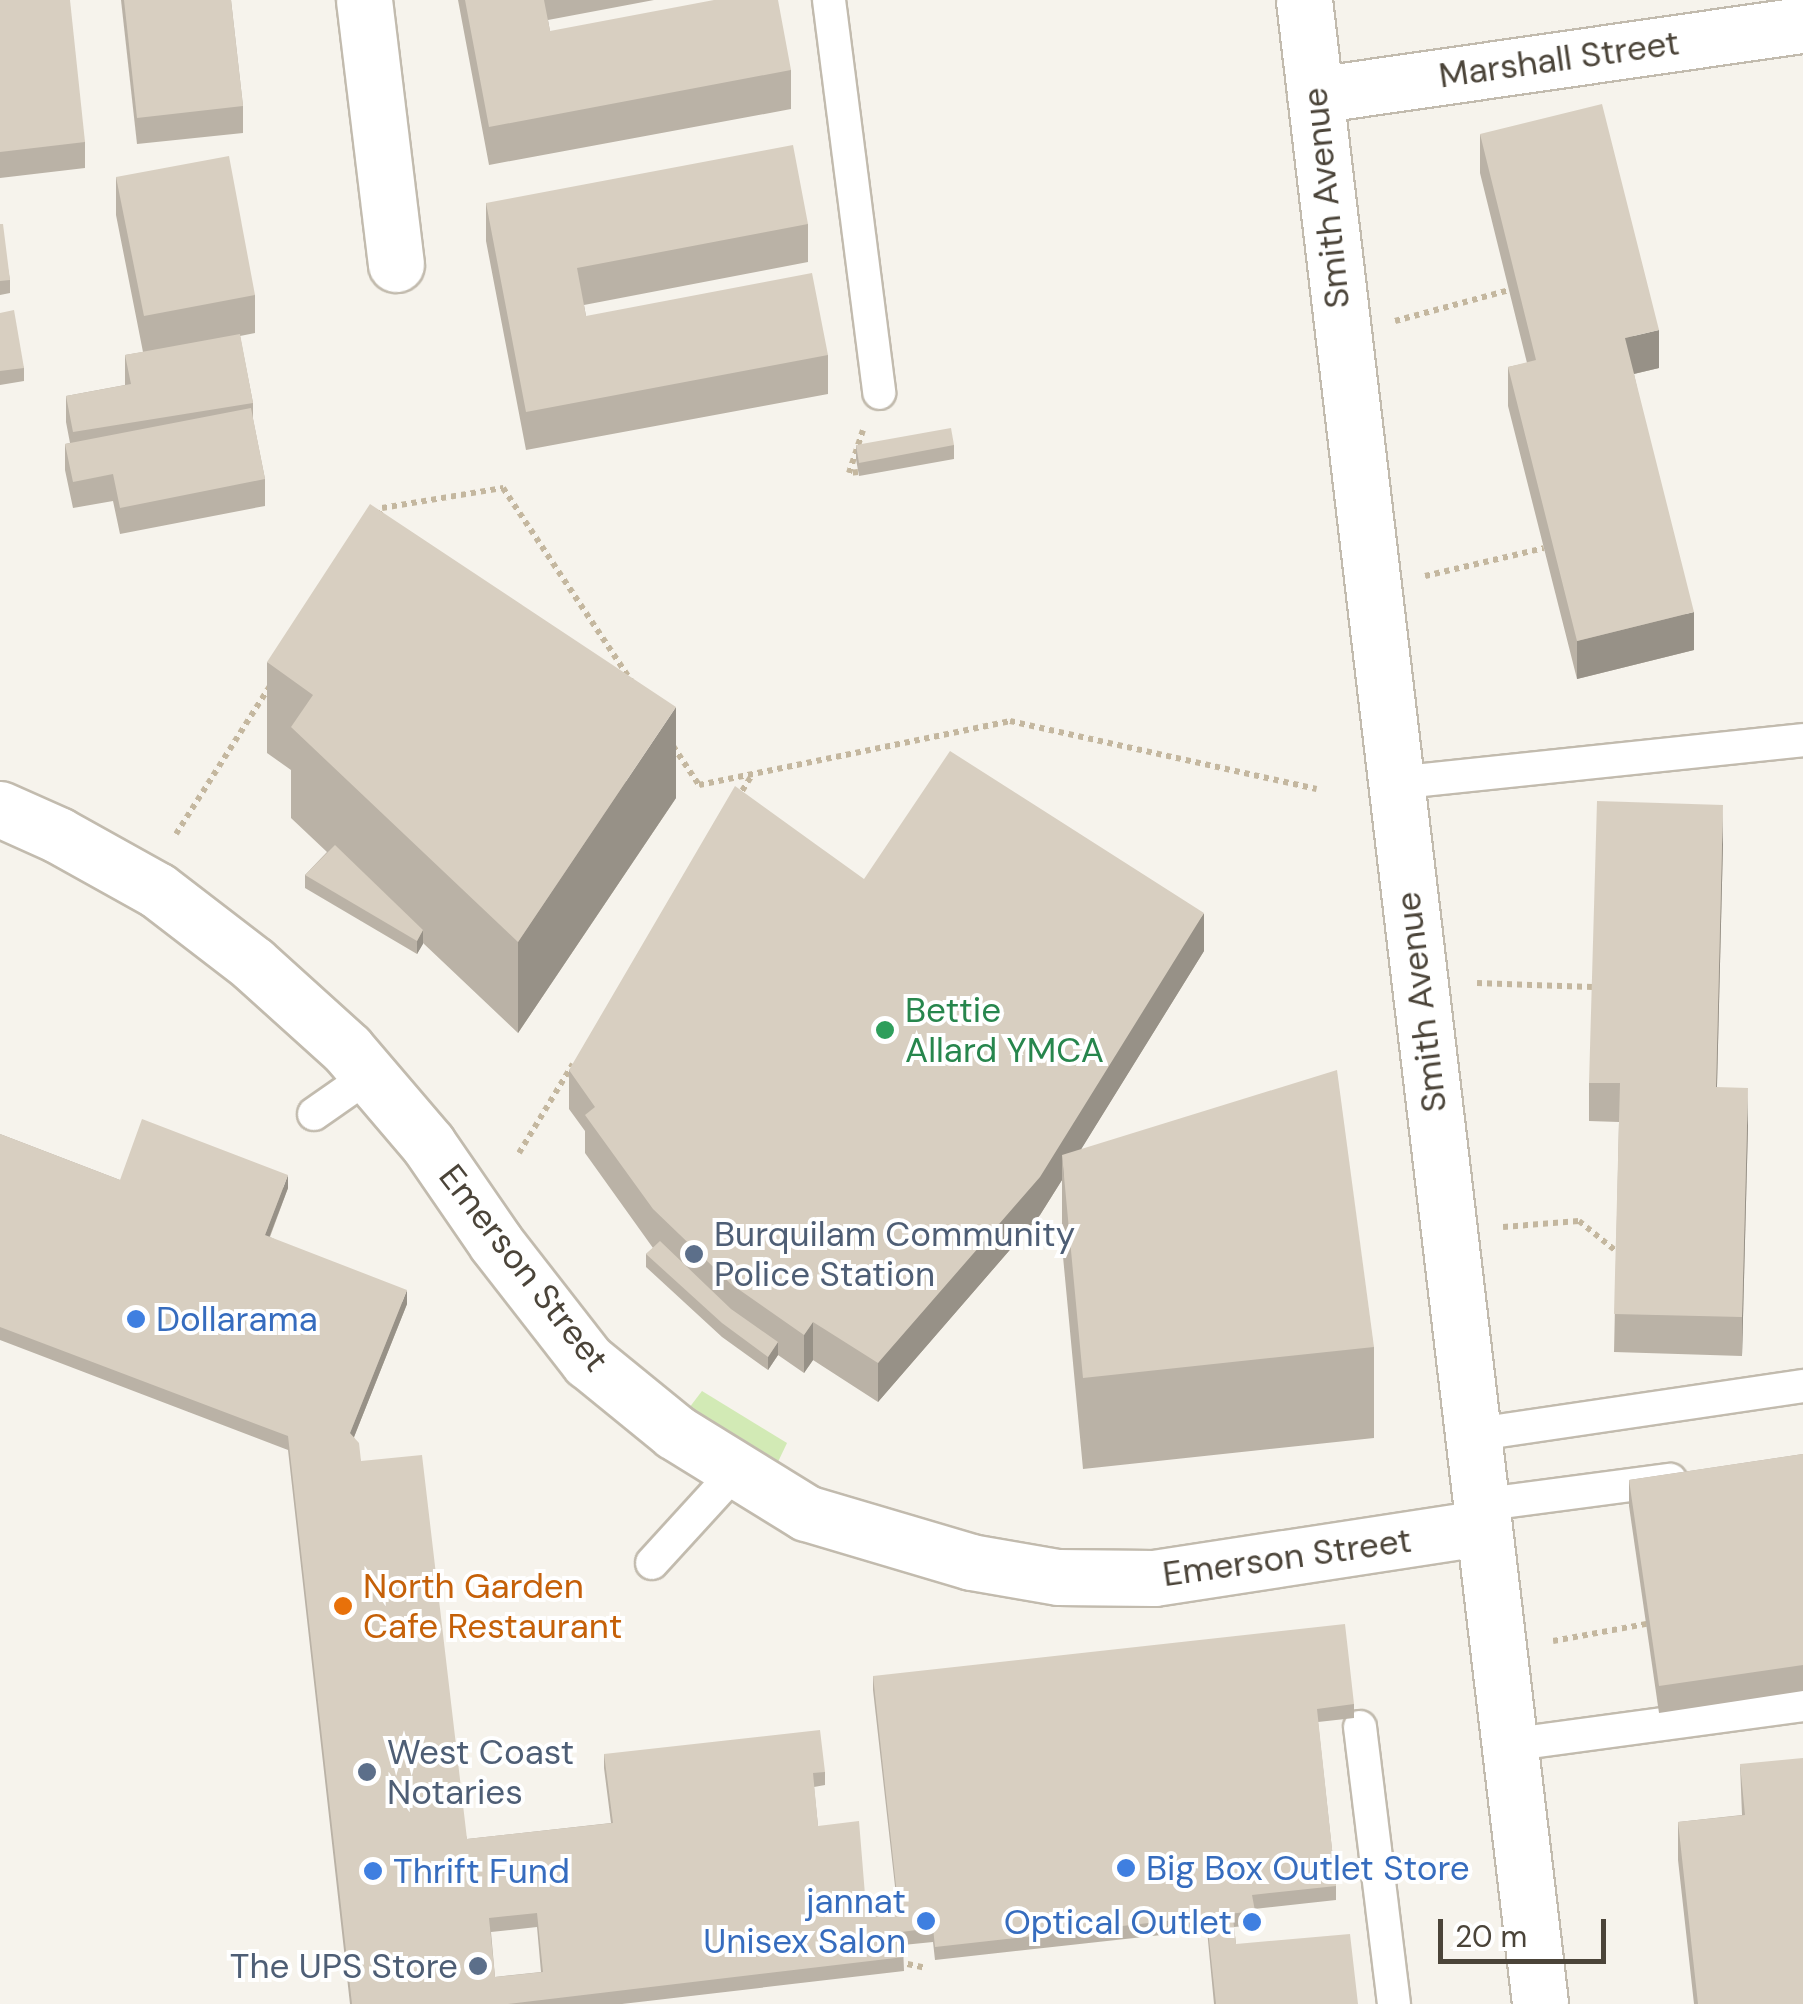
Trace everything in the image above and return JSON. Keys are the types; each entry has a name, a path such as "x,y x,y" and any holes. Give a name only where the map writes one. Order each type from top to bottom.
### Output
{"street":[{"path":"364,0 396,264"},
{"name":"Smith Avenue","path":"1304,0 1540,2004"},
{"name":"Marshall Street","path":"1315,95 1803,25"},
{"name":"Emerson Street","path":"0,809 58,834 158,890 253,964 370,1075 428,1144 496,1242 588,1361 675,1432 806,1513 971,1562 1058,1577 1154,1578 1480,1517"}],"lane":[{"path":"830,0 879,393"},
{"path":"1395,784 1803,740"},
{"path":"314,1114 370,1075"},
{"path":"1471,1434 1803,1386"},
{"path":"652,1563 737,1470"},
{"path":"1480,1517 1704,1475"},
{"path":"1508,1746 1803,1705"},
{"path":"1360,1727 1394,2004"}],"path":[{"path":"1394,322 1509,290"},
{"path":"372,524 382,508 502,488 634,686"},
{"path":"1419,578 1544,548"},
{"path":"176,834 279,671"},
{"path":"666,735 699,785 1010,721 1317,790"},
{"path":"732,806 752,774"},
{"path":"1466,982 1592,987"},
{"path":"518,1153 580,1054"},
{"path":"1494,1228 1579,1222 1616,1251"},
{"path":"1542,1643 1646,1624"},
{"path":"891,1960 926,1968"}],"green space":[{"path":"702,1391 787,1443 777,1464 689,1408"}],"building":[{"path":"0,0 70,0 85,142 0,152"},
{"path":"124,0 231,0 243,106 137,118"},
{"path":"465,0 544,0 550,31 714,0 778,0 791,70 489,127"},
{"path":"1602,104 1659,330 1625,338 1694,612 1577,641 1508,367 1536,360 1480,134"},
{"path":"793,145 808,224 577,268 586,316 812,273 828,355 526,412 486,203"},
{"path":"229,156 255,295 144,316 116,177"},
{"path":"0,224 10,280 0,281"},
{"path":"14,310 24,368 0,371 0,313"},
{"path":"240,334 253,403 73,432 66,396 131,384 125,355"},
{"path":"251,408 265,479 120,508 113,474 73,482 65,444"},
{"path":"951,428 954,445 859,463 856,445"},
{"path":"370,504 676,707 518,942 291,727 313,695 267,662"},
{"name":"Bettie Allard YMCA","path":"950,751 1204,913 1040,1177 878,1363 813,1322 804,1335 731,1284 653,1209 585,1115 595,1107 569,1070 735,786 864,879"},
{"path":"1597,801 1723,805 1716,1087 1748,1088 1742,1317 1614,1314 1620,1083 1589,1083"},
{"path":"335,845 423,930 417,941 305,875"},
{"path":"1337,1070 1374,1347 1083,1378 1062,1155"},
{"path":"142,1119 288,1175 265,1235 407,1290 350,1433 359,1443 361,1461 422,1455 467,1839 613,1823 604,1754 820,1730 825,1772 813,1773 818,1826 859,1821 866,1907 898,1904 873,1676 1345,1624 1354,1704 1317,1709 1336,1886 1252,1895 1255,1911 935,1947 933,1928 901,1932 904,1957 508,2004 352,2004 288,1436 0,1327 0,1134 120,1180","holes":["537,1913 543,1972 495,1977 489,1918"]},
{"path":"660,1241 731,1309 778,1342 768,1357 722,1323 646,1254"},
{"path":"1803,1454 1803,1665 1659,1686 1629,1480"},
{"path":"1803,1758 1803,2004 1698,2004 1678,1822 1745,1815 1740,1764"},
{"path":"1233,1918 1236,1944 1350,1934 1358,2004 1216,2004 1207,1921"}],"place":[{"name":"Bettie Allard YMCA","path":"885,1030"},
{"name":"Burquilam Community Police Station","path":"694,1254"},
{"name":"Dollarama","path":"136,1319"},
{"name":"North Garden Cafe Restaurant","path":"343,1606"},
{"name":"West Coast Notaries","path":"367,1772"},
{"name":"Big Box Outlet Store","path":"1126,1868"},
{"name":"Thrift Fund","path":"373,1871"},
{"name":"jannat Unisex Salon","path":"926,1921"},
{"name":"Optical Outlet","path":"1252,1922"},
{"name":"The UPS Store","path":"478,1966"}]}
